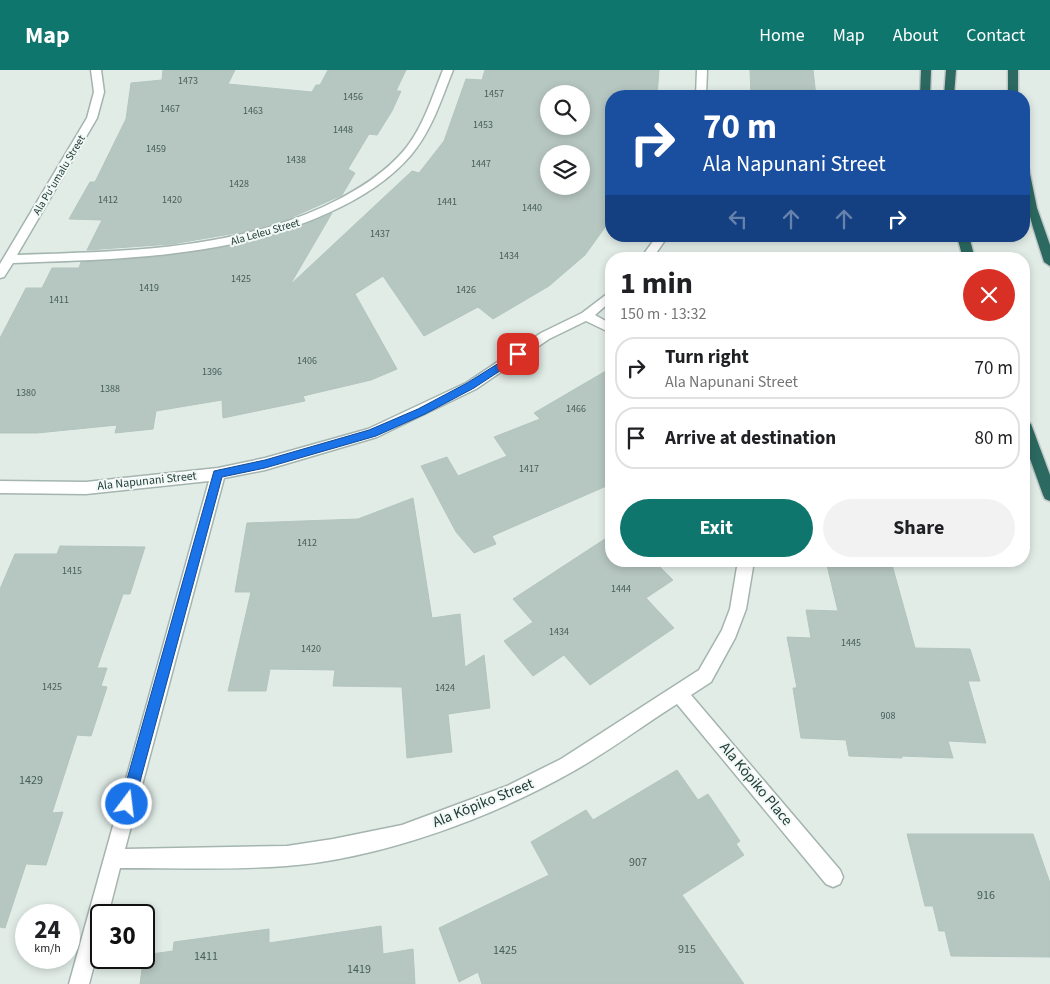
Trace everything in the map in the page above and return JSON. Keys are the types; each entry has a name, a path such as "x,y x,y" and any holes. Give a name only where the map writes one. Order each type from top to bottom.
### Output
{"highway":[{"path":"925,90 926,70"},
{"path":"949,90 951,70"},
{"path":"1013,70 1014,90"},
{"path":"1013,84 1019,70"},
{"path":"1030,198 1050,262"},
{"path":"1030,440 1050,495"}],"street":[{"name":"Ala Puʻumalu Street","path":"0,274 92,118 99,92 96,70"},
{"name":"Ala Leleu Street","path":"9,259 187,250 256,236 326,211 371,185 404,157 424,128 448,70"},
{"path":"701,90 702,70"},
{"name":"Ala Napunani Street","path":"0,487 86,488 218,474 265,464 372,433 422,411 470,386 545,336 586,316 605,300"},
{"path":"586,316 605,326"},
{"path":"79,984 218,474"},
{"name":"Ala Kōpiko Street","path":"112,859 287,856 402,834 511,794 568,765 640,720 677,692 705,676 729,633 742,593 745,567"},
{"name":"Ala Kōpiko Place","path":"677,692 709,727 833,877"}],"building":[{"path":"163,70 235,70 228,84 312,92 316,85 320,85 328,70 406,70 396,91 401,91 392,111 377,135 369,134 348,169 355,173 342,195 286,220 248,231 172,244 87,250 102,220 69,219 90,182 95,182 126,119 131,83 162,80"},
{"path":"485,70 659,70 657,90 605,90 605,227 585,255 549,286 493,319 478,307 424,336 383,276 355,294 397,369 371,380 303,396 305,401 223,418 222,400 156,411 153,429 115,433 117,425 37,433 0,433 0,338 26,288 42,288 52,268 79,268 81,262 134,259 213,249 291,230 332,213 290,285 412,171 419,173 444,141 466,79 482,80"},
{"path":"750,70 813,70 815,90 751,90"},
{"path":"605,372 605,487 492,536 496,544 474,553 456,532 421,466 447,457 458,476 507,456 494,437 540,419 534,413"},
{"path":"413,498 432,618 460,614 465,667 484,655 490,708 448,714 452,752 407,758 402,687 333,686 335,670 270,669 266,691 228,691 251,592 235,592 247,523 358,519"},
{"path":"605,539 605,567 660,567 673,580 646,598 674,628 590,685 564,655 533,676 504,641 533,622 513,599"},
{"path":"60,546 145,547 130,594 123,594 97,668 107,668 101,686 107,687 91,736 77,735 52,813 63,812 46,865 26,864 5,928 0,927 0,589 15,554 57,554"},
{"path":"827,567 893,567 915,648 970,649 980,681 968,681 986,743 948,741 953,758 902,756 902,758 849,756 846,740 801,738 793,688 797,688 787,637 811,638 806,610 838,611"},
{"path":"677,770 698,800 708,794 740,841 736,844 744,855 682,895 744,984 482,984 478,972 459,982 439,928 549,875 531,842 586,810 593,820"},
{"path":"907,834 1033,834 1050,883 1050,957 951,956 945,931 939,931 933,906 925,906"},
{"path":"381,926 383,954 413,949 415,984 140,984 142,969 155,969 155,953 173,951 174,942 269,929 269,943"}],"route":[{"path":"127,804 218,474 265,464 372,433 422,411 470,386 518,354"}]}
